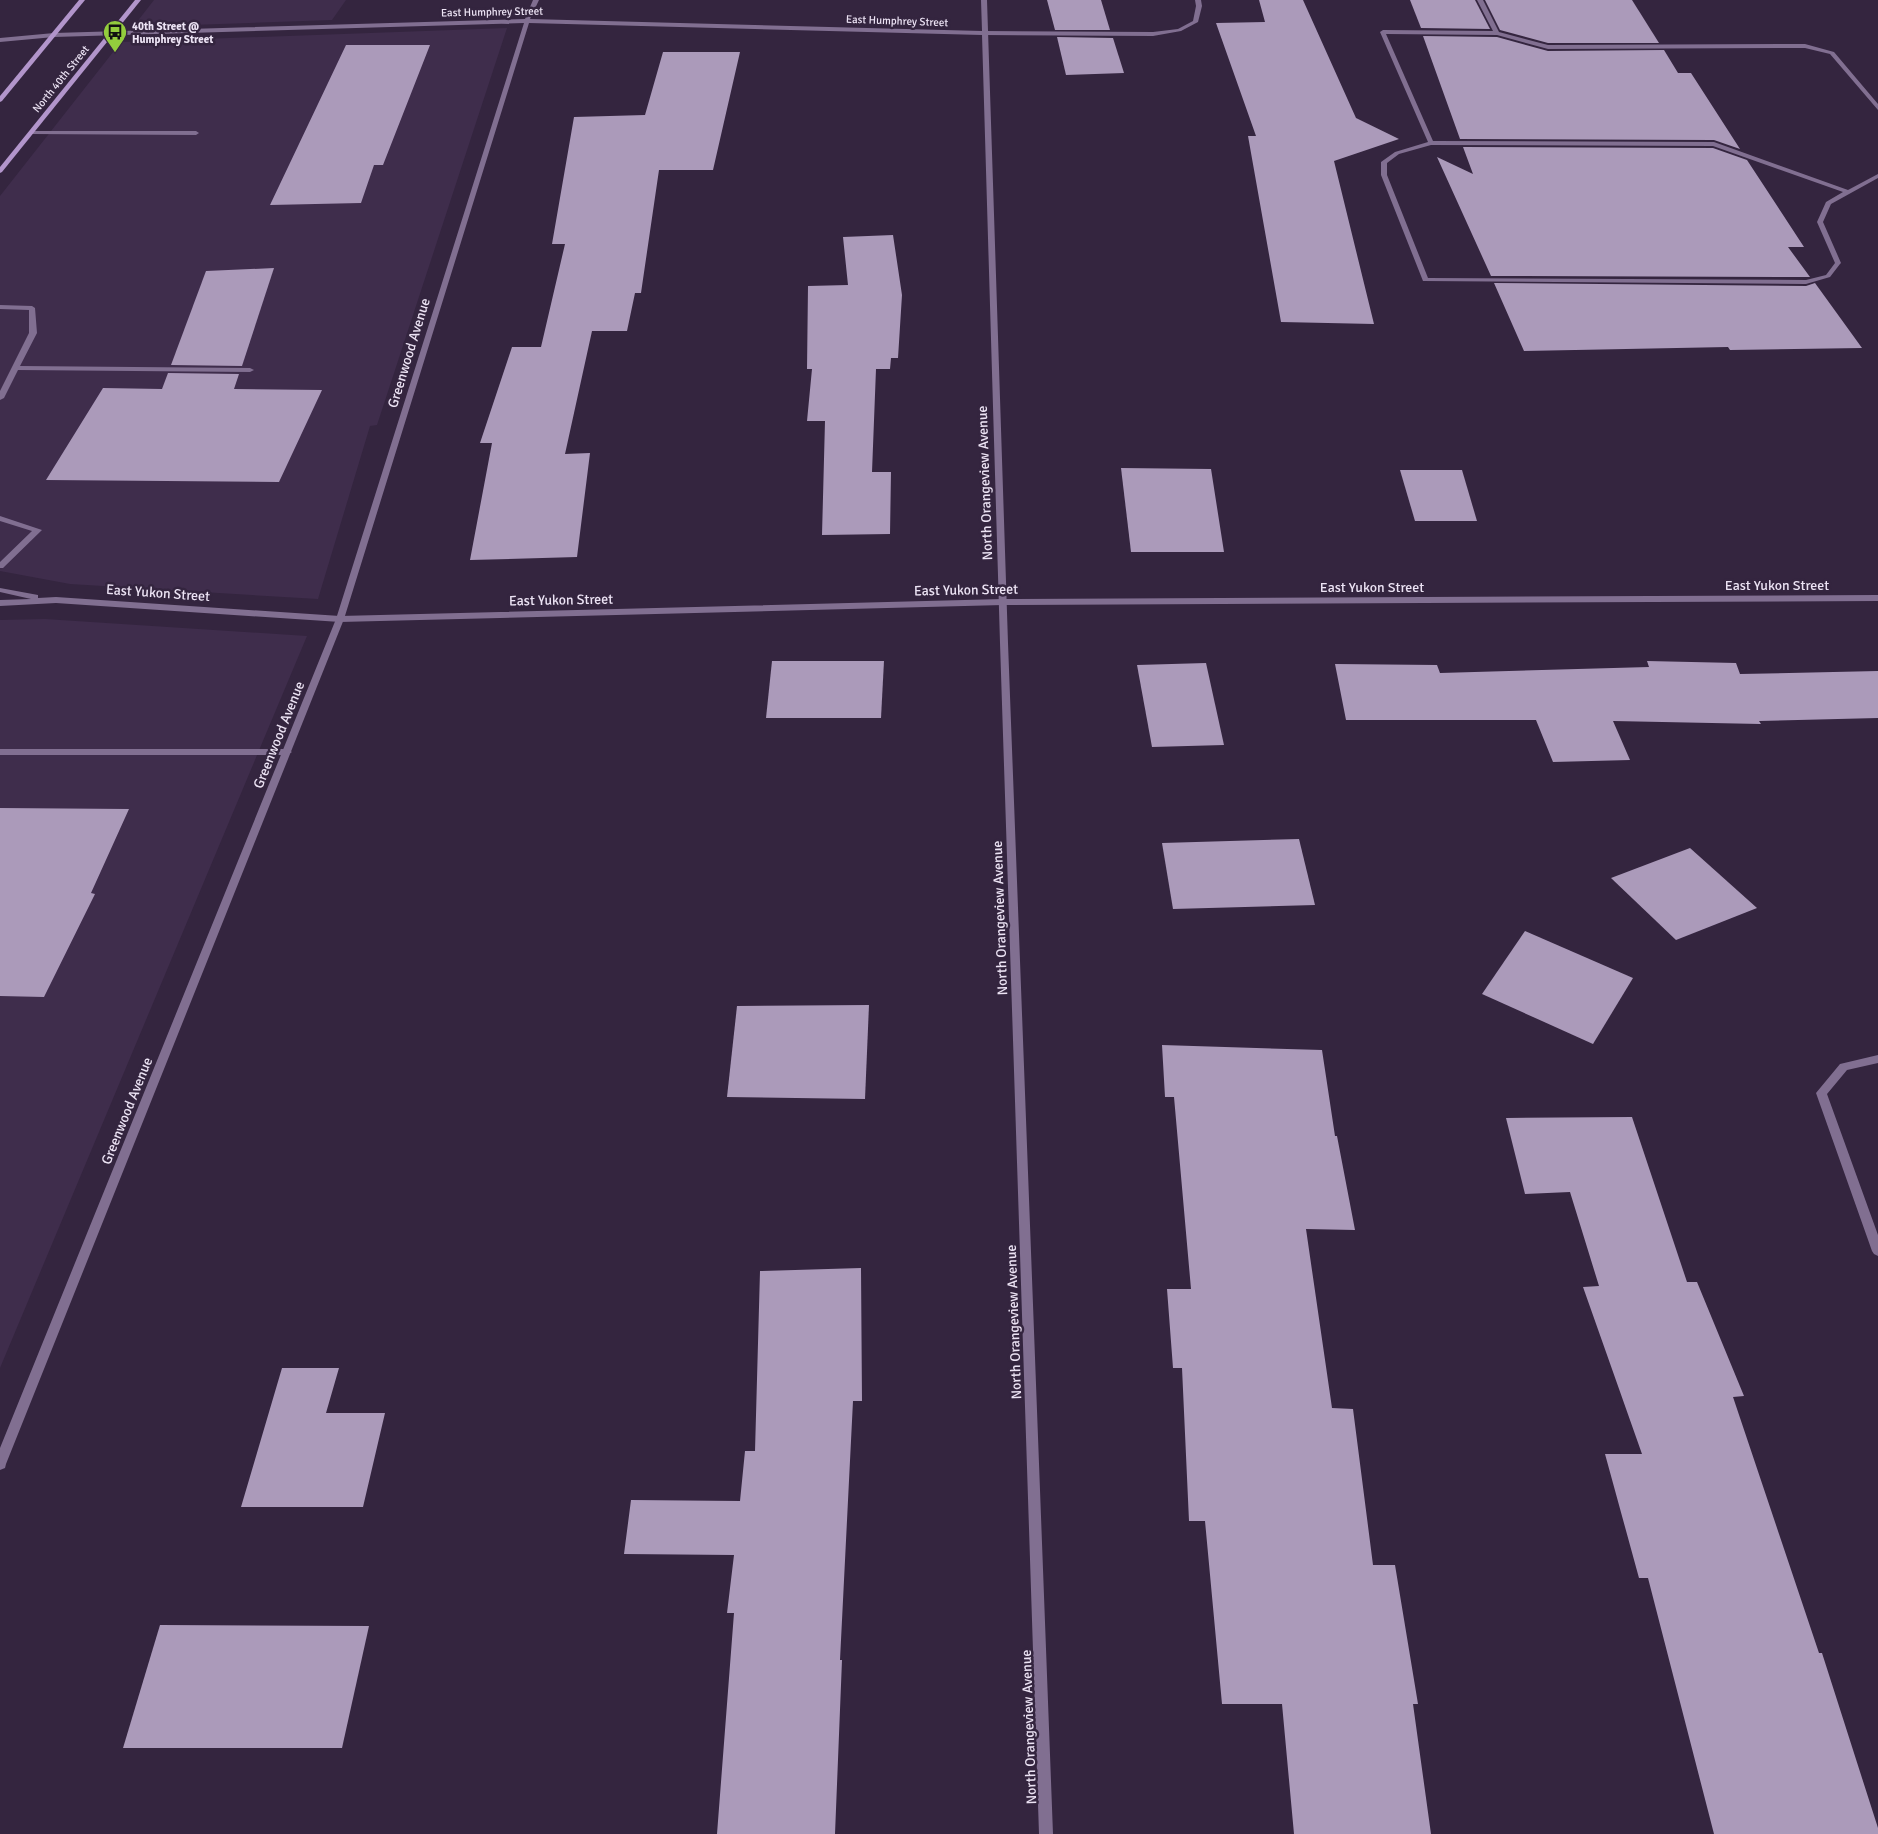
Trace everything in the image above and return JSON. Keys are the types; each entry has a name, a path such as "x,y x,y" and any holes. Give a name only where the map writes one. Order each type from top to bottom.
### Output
{"main road":[{"path":"0,100 82,0"},
{"name":"North 40th Street","path":"0,171 138,0"}],"street":[{"name":"Greenwood Avenue","path":"0,1464 340,619 527,20 536,0"},
{"name":"North Orangeview Avenue","path":"984,0 1046,1834"},
{"name":"East Humphrey Street","path":"0,40 54,36 110,36 527,20 984,33 1153,34 1179,30 1195,22 1199,6 1198,0"},
{"path":"1480,0 1497,33"},
{"path":"1431,143 1383,32 1497,33 1548,47 1805,46 1832,53 1878,108"},
{"path":"31,132 196,133"},
{"path":"1849,192 1714,144 1431,143 1397,153 1384,162 1384,174 1424,280 1806,282 1828,276 1838,264 1820,222 1828,203 1849,192 1878,176"},
{"path":"0,307 32,308 33,333 0,398"},
{"path":"15,368 250,370"},
{"path":"0,518 38,530 0,566"},
{"name":"East Yukon Street","path":"0,590 56,600 340,619 1003,602 1878,598"},
{"name":"East Yukon Street","path":"0,603 56,600"},
{"path":"0,752 287,752"},
{"path":"1878,1059 1844,1067 1821,1093 1878,1251"}],"shaded area":[{"path":"154,0 346,0 332,20 133,27"},
{"path":"507,28 377,425 370,426 318,599 70,584 0,571 0,196 121,42"},
{"path":"45,619 307,636 0,1368 0,620"}],"building":[{"path":"1047,0 1101,0 1110,30 1055,30"},
{"path":"1259,0 1303,0 1356,118 1399,139 1334,161 1374,324 1281,322 1248,136 1256,136 1216,23 1265,22"},
{"path":"1410,0 1475,0 1490,29 1421,28"},
{"path":"1485,0 1632,0 1659,43 1548,43 1500,30"},
{"path":"1423,36 1497,37 1548,51 1664,50 1678,73 1691,73 1740,149 1714,140 1460,139"},
{"path":"1057,37 1113,38 1124,73 1066,75"},
{"path":"346,45 430,45 383,165 374,165 361,203 270,205"},
{"path":"663,52 740,52 713,170 659,170 641,293 635,293 627,331 592,331 565,454 590,453 577,557 470,560 492,443 480,443 512,347 541,347 565,244 552,244 574,117 645,115"},
{"path":"1463,147 1713,148 1747,160 1804,247 1788,247 1810,277 1491,276 1437,157 1473,174"},
{"path":"893,235 902,295 898,358 891,358 890,369 876,369 872,472 891,472 890,534 822,535 825,421 807,421 812,369 807,369 808,286 848,285 843,237"},
{"path":"274,268 242,366 171,365 206,271"},
{"path":"1494,283 1806,286 1815,283 1862,348 1730,350 1728,347 1524,351"},
{"path":"168,373 239,374 234,389 322,390 279,482 46,480 103,388 162,389"},
{"path":"1121,468 1211,469 1224,552 1131,552"},
{"path":"1400,470 1462,470 1477,521 1415,521"},
{"path":"772,661 884,661 881,718 766,718"},
{"path":"1647,661 1736,663 1740,674 1878,671 1878,718 1759,721 1761,724 1613,721 1630,760 1553,762 1536,720 1346,720 1335,664 1437,665 1440,673 1649,667"},
{"path":"1206,663 1224,745 1152,747 1137,665"},
{"path":"0,808 129,809 91,893 95,894 44,997 0,996"},
{"path":"1299,839 1315,905 1173,909 1162,843"},
{"path":"1690,848 1757,908 1676,940 1611,878"},
{"path":"1525,931 1633,978 1593,1044 1482,994"},
{"path":"869,1005 865,1099 727,1097 737,1006"},
{"path":"1162,1045 1322,1050 1335,1136 1337,1136 1355,1230 1306,1229 1332,1408 1353,1409 1373,1565 1395,1565 1418,1704 1413,1704 1431,1834 1294,1834 1282,1704 1222,1704 1205,1521 1189,1521 1182,1368 1173,1368 1167,1289 1191,1289 1174,1097 1165,1097"},
{"path":"1632,1117 1687,1282 1697,1282 1744,1396 1733,1397 1819,1653 1822,1653 1878,1828 1878,1834 1714,1834 1648,1578 1639,1578 1605,1454 1642,1454 1583,1287 1599,1286 1570,1192 1525,1194 1506,1118"},
{"path":"861,1268 862,1401 853,1401 840,1660 842,1660 835,1834 717,1834 734,1613 727,1613 734,1555 624,1554 631,1500 740,1501 745,1451 755,1451 760,1271"},
{"path":"282,1368 339,1368 326,1413 385,1413 363,1507 241,1507"},
{"path":"160,1625 369,1626 342,1748 123,1748"}],"place":[{"name":"40th Street @ Humphrey Street","path":"115,53"}]}
